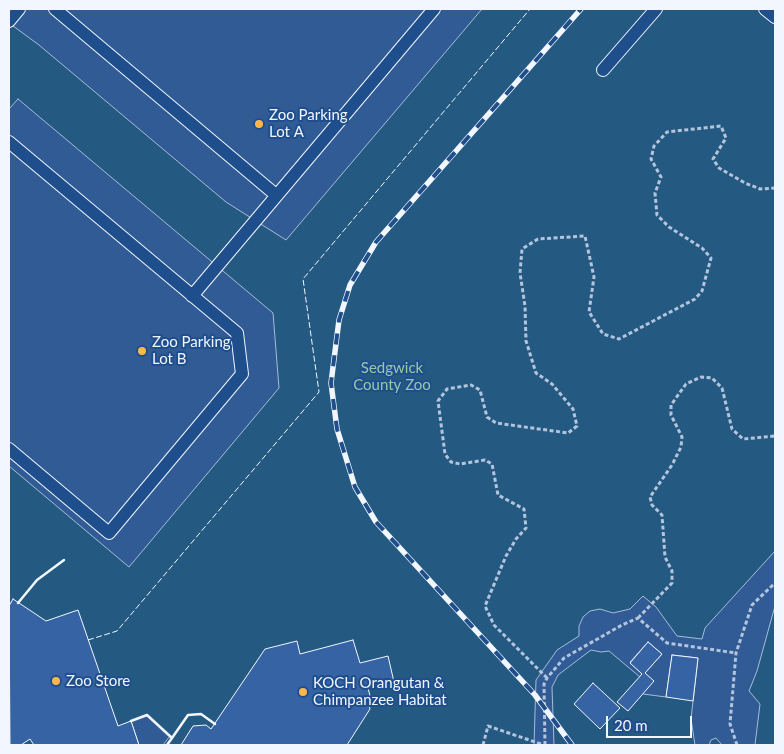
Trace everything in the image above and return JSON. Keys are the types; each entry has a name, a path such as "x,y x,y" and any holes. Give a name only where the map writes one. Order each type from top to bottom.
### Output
{"lane":[{"path":"9,21 19,9"},
{"path":"55,9 276,195"},
{"path":"192,296 434,9"},
{"path":"604,70 656,9"},
{"path":"765,9 775,17"},
{"path":"9,142 236,333 242,374 109,533 9,449"}],"path":[{"path":"548,678 494,625 486,606 506,556 516,539 526,528 524,509 498,495 492,464 485,460 460,464 452,462 445,454 438,401 447,389 471,385 480,390 487,417 496,423 568,433 577,426 573,409 552,384 536,373 526,341 525,306 520,273 522,249 538,239 585,236 594,277 589,312 603,334 619,338 695,299 702,291 712,258 702,248 669,227 657,215 655,193 661,177 651,159 654,146 668,132 721,126 726,138 713,159 719,168 744,184 760,189 775,188"},
{"path":"483,745 488,726 545,745 544,684 548,678 564,658 584,645 638,618 672,583 672,572 665,556 662,515 652,504 650,497 672,466 681,447 682,437 672,414 671,405 686,384 701,377 712,378 722,388 732,429 743,439 775,436"},
{"path":"737,745 730,724 736,653 752,606 775,583"},
{"path":"638,618 667,644 736,653"}],"green space":[{"name":"Sedgwick County Zoo","path":"9,9 775,9 775,745 9,745"}],"shaded area":[{"name":"Zoo Parking Lot A","path":"9,9 482,9 286,240 226,202 39,45 9,23"},
{"name":"Zoo Parking Lot B","path":"18,99 273,313 279,388 129,567 9,466 9,109"},
{"path":"775,551 775,606 757,671 749,691 760,704 755,745 722,745 716,738 711,740 709,745 695,745 691,719 698,658 672,655 666,697 643,694 645,673 662,654 648,642 630,662 642,674 640,677 609,651 591,650 558,675 552,687 554,745 534,745 536,680 557,650 579,636 579,626 583,617 590,611 600,609 613,613 630,609 643,596 656,607 677,636 702,639 705,628"},
{"path":"147,715 170,736 163,745 139,745 131,721"}],"building":[{"name":"Zoo Store","path":"13,599 46,621 78,610 118,726 131,721 139,745 34,745 30,739 21,745 10,745 9,606"},
{"name":"KOCH Orangutan & Chimpanzee Habitat","path":"353,640 360,663 388,656 394,682 368,688 370,696 367,697 370,709 347,745 181,745 193,726 206,725 211,729 265,649 297,641 300,654"},
{"path":"648,642 662,654 645,673 654,681 628,711 617,702 642,674 630,663"},
{"path":"672,655 698,658 693,701 666,697"},
{"path":"593,683 620,708 600,729 574,704"}],"railway":[{"path":"572,745 535,695 376,522 355,487 337,429 331,383 339,320 350,285 376,242 581,9"}],"fence":[{"path":"88,640 117,631 319,392 303,279 530,9"}],"wall":[{"path":"18,603 37,580 64,560"},
{"path":"131,721 147,715 172,738 188,715 201,714 215,724"},
{"path":"167,745 172,738"}],"place":[{"name":"Zoo Parking Lot A","path":"259,124"},
{"name":"Zoo Parking Lot B","path":"142,351"},
{"name":"Zoo Store","path":"56,681"},
{"name":"KOCH Orangutan & Chimpanzee Habitat","path":"303,692"}]}
